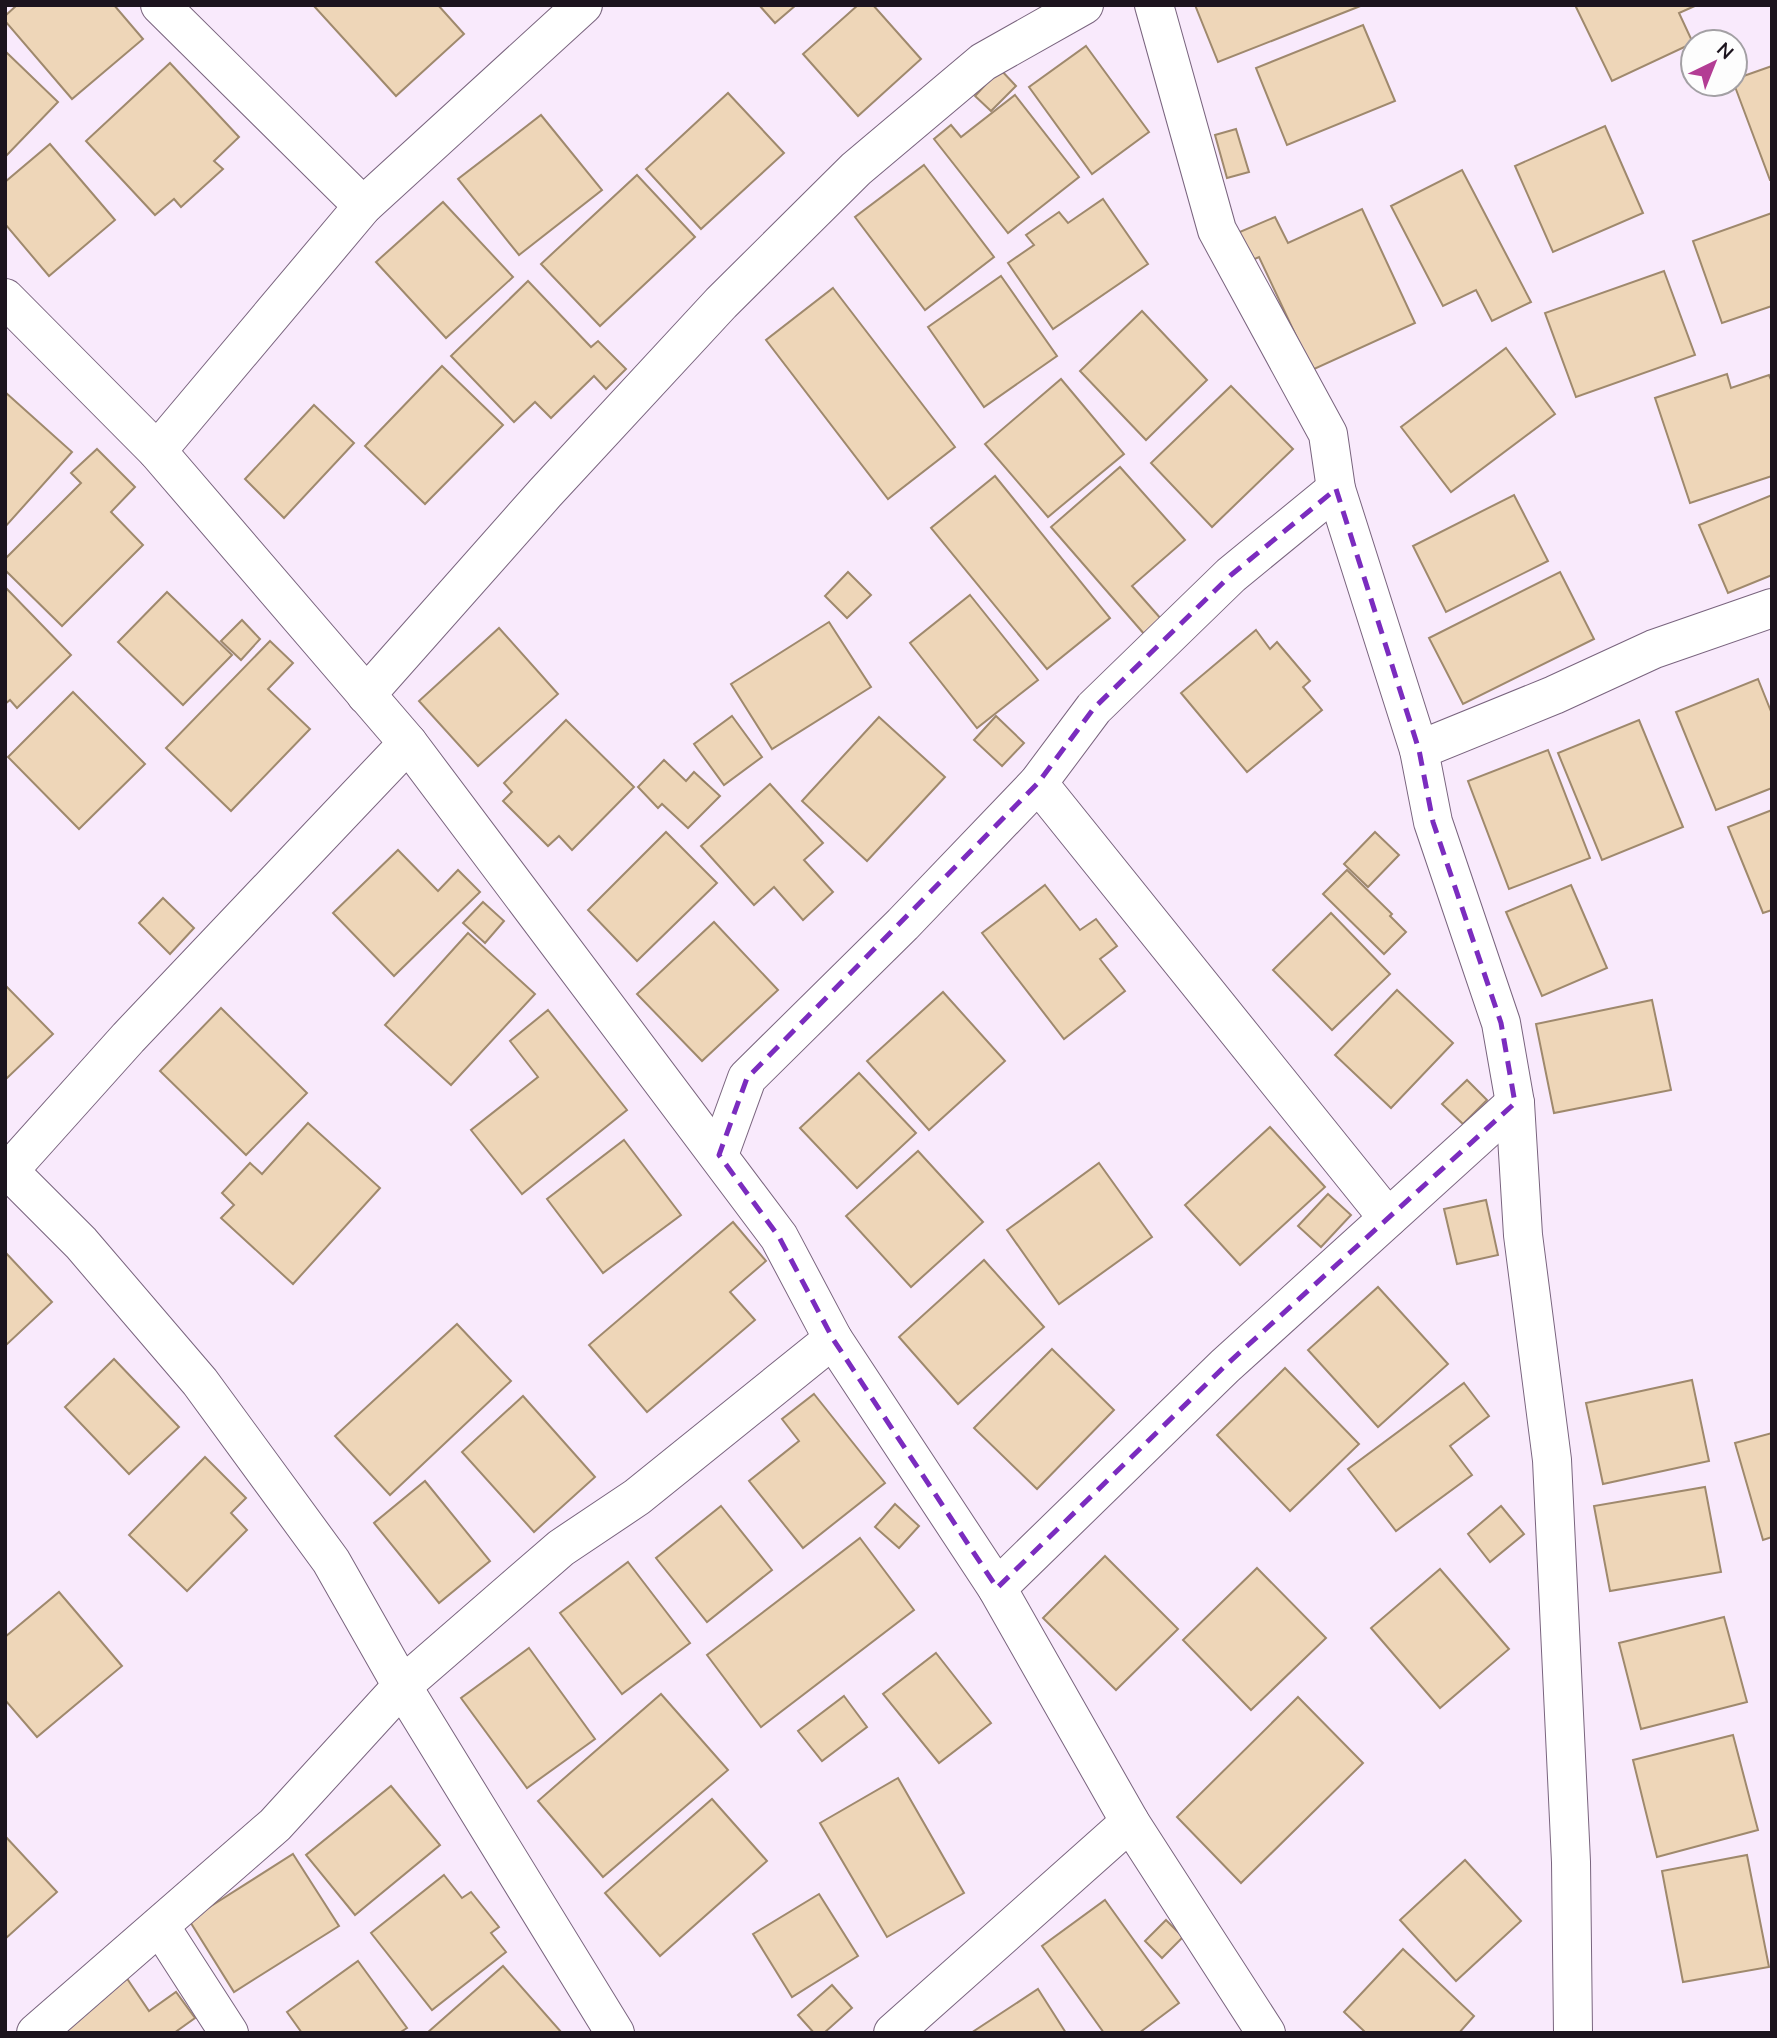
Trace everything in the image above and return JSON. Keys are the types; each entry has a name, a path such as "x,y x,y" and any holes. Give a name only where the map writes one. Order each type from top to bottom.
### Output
{"street":[{"path":"160,5 363,206"},
{"path":"156,451 363,206 583,5"},
{"path":"366,695 545,493 720,303 856,169 983,62 1084,5"},
{"path":"1154,5 1217,230 1328,434 1336,489 1419,750 1433,822 1501,1023 1515,1103 1524,1235 1552,1461 1571,1861 1573,2033"},
{"path":"5,299 156,451 408,743 779,1237 833,1339 998,1588 1130,1822 1266,2033"},
{"path":"719,1155 747,1078 903,924 1038,783 1094,708 1231,575 1336,489"},
{"path":"1419,750 1555,695 1654,649 1772,608"},
{"path":"408,743 128,1038 6,1171 81,1243 200,1382 331,1561 402,1686 615,2033"},
{"path":"1038,783 1388,1218"},
{"path":"998,1588 1225,1366 1515,1103"},
{"path":"36,2033 275,1825 402,1686 561,1548 637,1497 833,1339"},
{"path":"893,2033 1130,1822"},
{"path":"160,1926 229,2033"}],"highlighted area":[{"path":"1336,489 1419,750 1433,822 1501,1023 1515,1103 1225,1366 997,1588 833,1339 779,1237 719,1155 747,1078 1038,783 1094,708 1231,575"}],"building":[{"path":"17,5 114,5 143,39 72,99 5,21 5,16"},
{"path":"313,5 438,5 464,34 396,96"},
{"path":"759,5 796,5 775,23"},
{"path":"858,5 873,5 921,59 858,116 803,54"},
{"path":"1195,5 1363,5 1218,62"},
{"path":"1575,5 1697,5 1679,13 1686,28 1679,28 1679,50 1612,81"},
{"path":"1363,25 1395,101 1287,145 1256,68"},
{"path":"1086,46 1149,132 1092,174 1029,87"},
{"path":"5,51 58,102 5,157"},
{"path":"170,63 239,137 214,161 223,169 181,207 174,199 155,215 86,141"},
{"path":"1772,66 1772,180 1739,98 1749,98 1749,74"},
{"path":"1000,69 1016,86 991,111 975,96"},
{"path":"728,93 784,153 701,229 646,169"},
{"path":"1015,95 1079,177 1008,233 934,139 951,125 961,137"},
{"path":"541,115 602,190 519,255 458,179"},
{"path":"1605,126 1643,213 1553,252 1515,166"},
{"path":"1236,129 1249,172 1227,178 1215,135"},
{"path":"50,144 115,220 49,276 5,224 5,182"},
{"path":"924,165 994,257 925,310 855,217"},
{"path":"1462,170 1531,302 1492,321 1476,290 1443,306 1391,206"},
{"path":"637,175 695,237 600,326 541,264"},
{"path":"1103,199 1148,264 1053,329 1008,263 1034,245 1026,235 1059,212 1068,223"},
{"path":"443,202 513,277 446,338 376,262"},
{"path":"1362,209 1415,323 1312,370 1259,257 1248,262 1235,234 1275,217 1288,243"},
{"path":"1772,213 1772,306 1722,323 1693,241"},
{"path":"1664,271 1695,355 1576,397 1545,313"},
{"path":"1001,276 1057,356 984,407 928,327"},
{"path":"528,281 591,347 598,341 626,369 606,389 594,376 551,418 535,402 514,422 451,356"},
{"path":"833,288 955,447 888,499 766,340"},
{"path":"1142,311 1207,380 1146,440 1080,371"},
{"path":"1506,348 1555,414 1451,492 1401,427"},
{"path":"442,366 503,425 425,504 365,446"},
{"path":"1727,374 1731,388 1769,375 1772,382 1772,476 1690,503 1655,398"},
{"path":"1061,379 1124,454 1048,517 985,444"},
{"path":"1231,386 1293,449 1212,527 1151,463"},
{"path":"5,392 72,452 5,527"},
{"path":"314,405 354,443 284,518 245,479"},
{"path":"97,449 135,487 111,512 143,545 62,626 5,570 5,559 81,483 71,473"},
{"path":"1120,467 1185,540 1132,586 1162,620 1145,635 1051,527"},
{"path":"995,476 1110,618 1047,669 931,528"},
{"path":"1514,495 1548,561 1446,612 1413,546"},
{"path":"1772,495 1772,575 1728,593 1699,525"},
{"path":"848,572 871,595 847,618 825,596"},
{"path":"1560,572 1594,639 1463,704 1429,638"},
{"path":"5,587 71,655 17,708 10,700 5,704"},
{"path":"167,592 232,655 183,705 118,642"},
{"path":"970,595 1038,680 977,728 910,643"},
{"path":"242,620 260,639 241,660 221,641"},
{"path":"829,622 871,687 772,749 731,684"},
{"path":"499,628 558,694 478,766 419,701"},
{"path":"1256,630 1270,649 1277,642 1310,681 1303,687 1322,710 1247,772 1181,693"},
{"path":"270,641 293,663 268,689 310,729 231,811 166,748"},
{"path":"1758,679 1772,714 1772,788 1716,810 1676,712"},
{"path":"73,692 145,764 79,829 8,757"},
{"path":"732,716 762,757 724,785 694,744"},
{"path":"996,716 1024,743 1002,766 974,740"},
{"path":"879,717 945,777 867,861 802,801"},
{"path":"566,720 634,787 572,850 559,836 548,846 503,801 512,792 504,783"},
{"path":"1639,720 1683,827 1602,860 1558,753"},
{"path":"1548,750 1590,858 1509,889 1468,781"},
{"path":"664,760 686,781 694,772 720,796 688,828 662,804 658,808 638,787"},
{"path":"770,784 823,843 804,860 833,892 803,920 774,887 754,905 701,846"},
{"path":"1772,810 1772,910 1763,913 1728,827"},
{"path":"666,832 717,883 637,961 588,910"},
{"path":"1375,832 1399,855 1368,887 1344,864"},
{"path":"398,850 438,891 458,870 480,892 394,976 333,913"},
{"path":"1347,870 1392,914 1390,916 1406,932 1384,954 1323,894"},
{"path":"1045,885 1080,930 1096,919 1117,946 1100,959 1125,991 1064,1039 982,933"},
{"path":"1571,885 1607,968 1542,996 1506,912"},
{"path":"163,898 194,928 170,954 139,923"},
{"path":"483,902 504,921 485,943 463,923"},
{"path":"1331,913 1390,974 1332,1030 1273,970"},
{"path":"714,922 778,990 702,1061 637,994"},
{"path":"468,933 535,994 451,1085 385,1025"},
{"path":"5,985 53,1034 5,1080"},
{"path":"1397,990 1453,1043 1391,1108 1335,1055"},
{"path":"943,992 1005,1061 929,1130 867,1061"},
{"path":"1652,1000 1671,1090 1554,1113 1536,1024"},
{"path":"221,1008 307,1093 246,1155 160,1071"},
{"path":"548,1010 627,1110 522,1194 471,1130 538,1077 510,1041"},
{"path":"859,1073 916,1133 857,1188 800,1128"},
{"path":"1467,1080 1487,1100 1463,1124 1442,1104"},
{"path":"308,1123 380,1188 293,1284 221,1218 234,1205 222,1193 250,1163 262,1174"},
{"path":"1270,1127 1325,1187 1240,1265 1185,1205"},
{"path":"624,1140 681,1215 603,1273 547,1199"},
{"path":"918,1151 983,1222 911,1287 846,1216"},
{"path":"1099,1163 1152,1237 1059,1304 1007,1230"},
{"path":"1328,1194 1351,1215 1321,1247 1298,1226"},
{"path":"1486,1200 1498,1255 1457,1264 1444,1209"},
{"path":"733,1222 766,1261 730,1292 755,1320 647,1412 589,1345"},
{"path":"5,1252 52,1302 5,1346"},
{"path":"984,1260 1044,1327 958,1404 899,1337"},
{"path":"1378,1287 1448,1364 1378,1427 1308,1350"},
{"path":"457,1324 511,1381 390,1495 335,1436"},
{"path":"1052,1349 1114,1410 1037,1489 974,1428"},
{"path":"114,1359 179,1427 129,1474 65,1407"},
{"path":"1285,1368 1359,1444 1290,1511 1217,1435"},
{"path":"1692,1380 1709,1461 1603,1484 1586,1403"},
{"path":"1464,1383 1489,1416 1450,1446 1472,1475 1396,1531 1348,1469"},
{"path":"814,1394 885,1483 803,1548 749,1481 799,1441 782,1419"},
{"path":"523,1396 595,1477 534,1532 462,1452"},
{"path":"1772,1433 1772,1537 1763,1540 1735,1443"},
{"path":"205,1457 246,1498 231,1513 247,1530 187,1591 129,1535"},
{"path":"425,1481 490,1561 439,1603 374,1523"},
{"path":"1705,1487 1721,1572 1610,1591 1594,1506"},
{"path":"895,1504 919,1526 899,1548 875,1527"},
{"path":"721,1506 772,1570 707,1622 656,1558"},
{"path":"1501,1506 1524,1534 1490,1562 1468,1534"},
{"path":"860,1538 914,1610 761,1727 707,1655"},
{"path":"1105,1556 1178,1629 1116,1690 1043,1618"},
{"path":"628,1562 690,1643 622,1694 560,1613"},
{"path":"1257,1568 1326,1638 1251,1710 1183,1640"},
{"path":"1440,1569 1509,1649 1440,1708 1371,1628"},
{"path":"59,1592 122,1666 37,1737 5,1700 5,1637"},
{"path":"1724,1617 1747,1702 1641,1729 1619,1643"},
{"path":"529,1648 595,1739 527,1788 461,1698"},
{"path":"936,1653 991,1723 939,1763 883,1694"},
{"path":"661,1694 728,1770 603,1877 538,1801"},
{"path":"844,1696 867,1727 822,1761 798,1731"},
{"path":"1298,1697 1363,1763 1241,1883 1177,1817"},
{"path":"1733,1735 1758,1830 1657,1857 1633,1760"},
{"path":"898,1778 964,1893 887,1937 820,1823"},
{"path":"391,1786 440,1845 355,1915 306,1855"},
{"path":"712,1799 767,1861 660,1956 605,1893"},
{"path":"5,1836 57,1892 5,1939"},
{"path":"293,1854 339,1926 234,1992 189,1920"},
{"path":"1747,1855 1769,1967 1683,1982 1662,1871"},
{"path":"1465,1860 1521,1921 1456,1981 1400,1920"},
{"path":"444,1875 462,1898 471,1892 499,1927 491,1933 506,1952 432,2010 371,1933"},
{"path":"819,1894 858,1956 792,1997 753,1934"},
{"path":"1105,1900 1179,2003 1139,2033 1104,2033 1042,1946"},
{"path":"1166,1920 1183,1937 1162,1958 1145,1941"},
{"path":"1403,1949 1474,2016 1459,2033 1366,2033 1344,2012"},
{"path":"358,1961 407,2028 399,2033 302,2033 287,2012"},
{"path":"503,1966 562,2033 427,2033"},
{"path":"126,1977 149,2011 176,1992 195,2018 174,2033 59,2033"},
{"path":"832,1985 852,2008 824,2033 814,2033 798,2015"},
{"path":"1038,1989 1066,2033 971,2033"}]}
